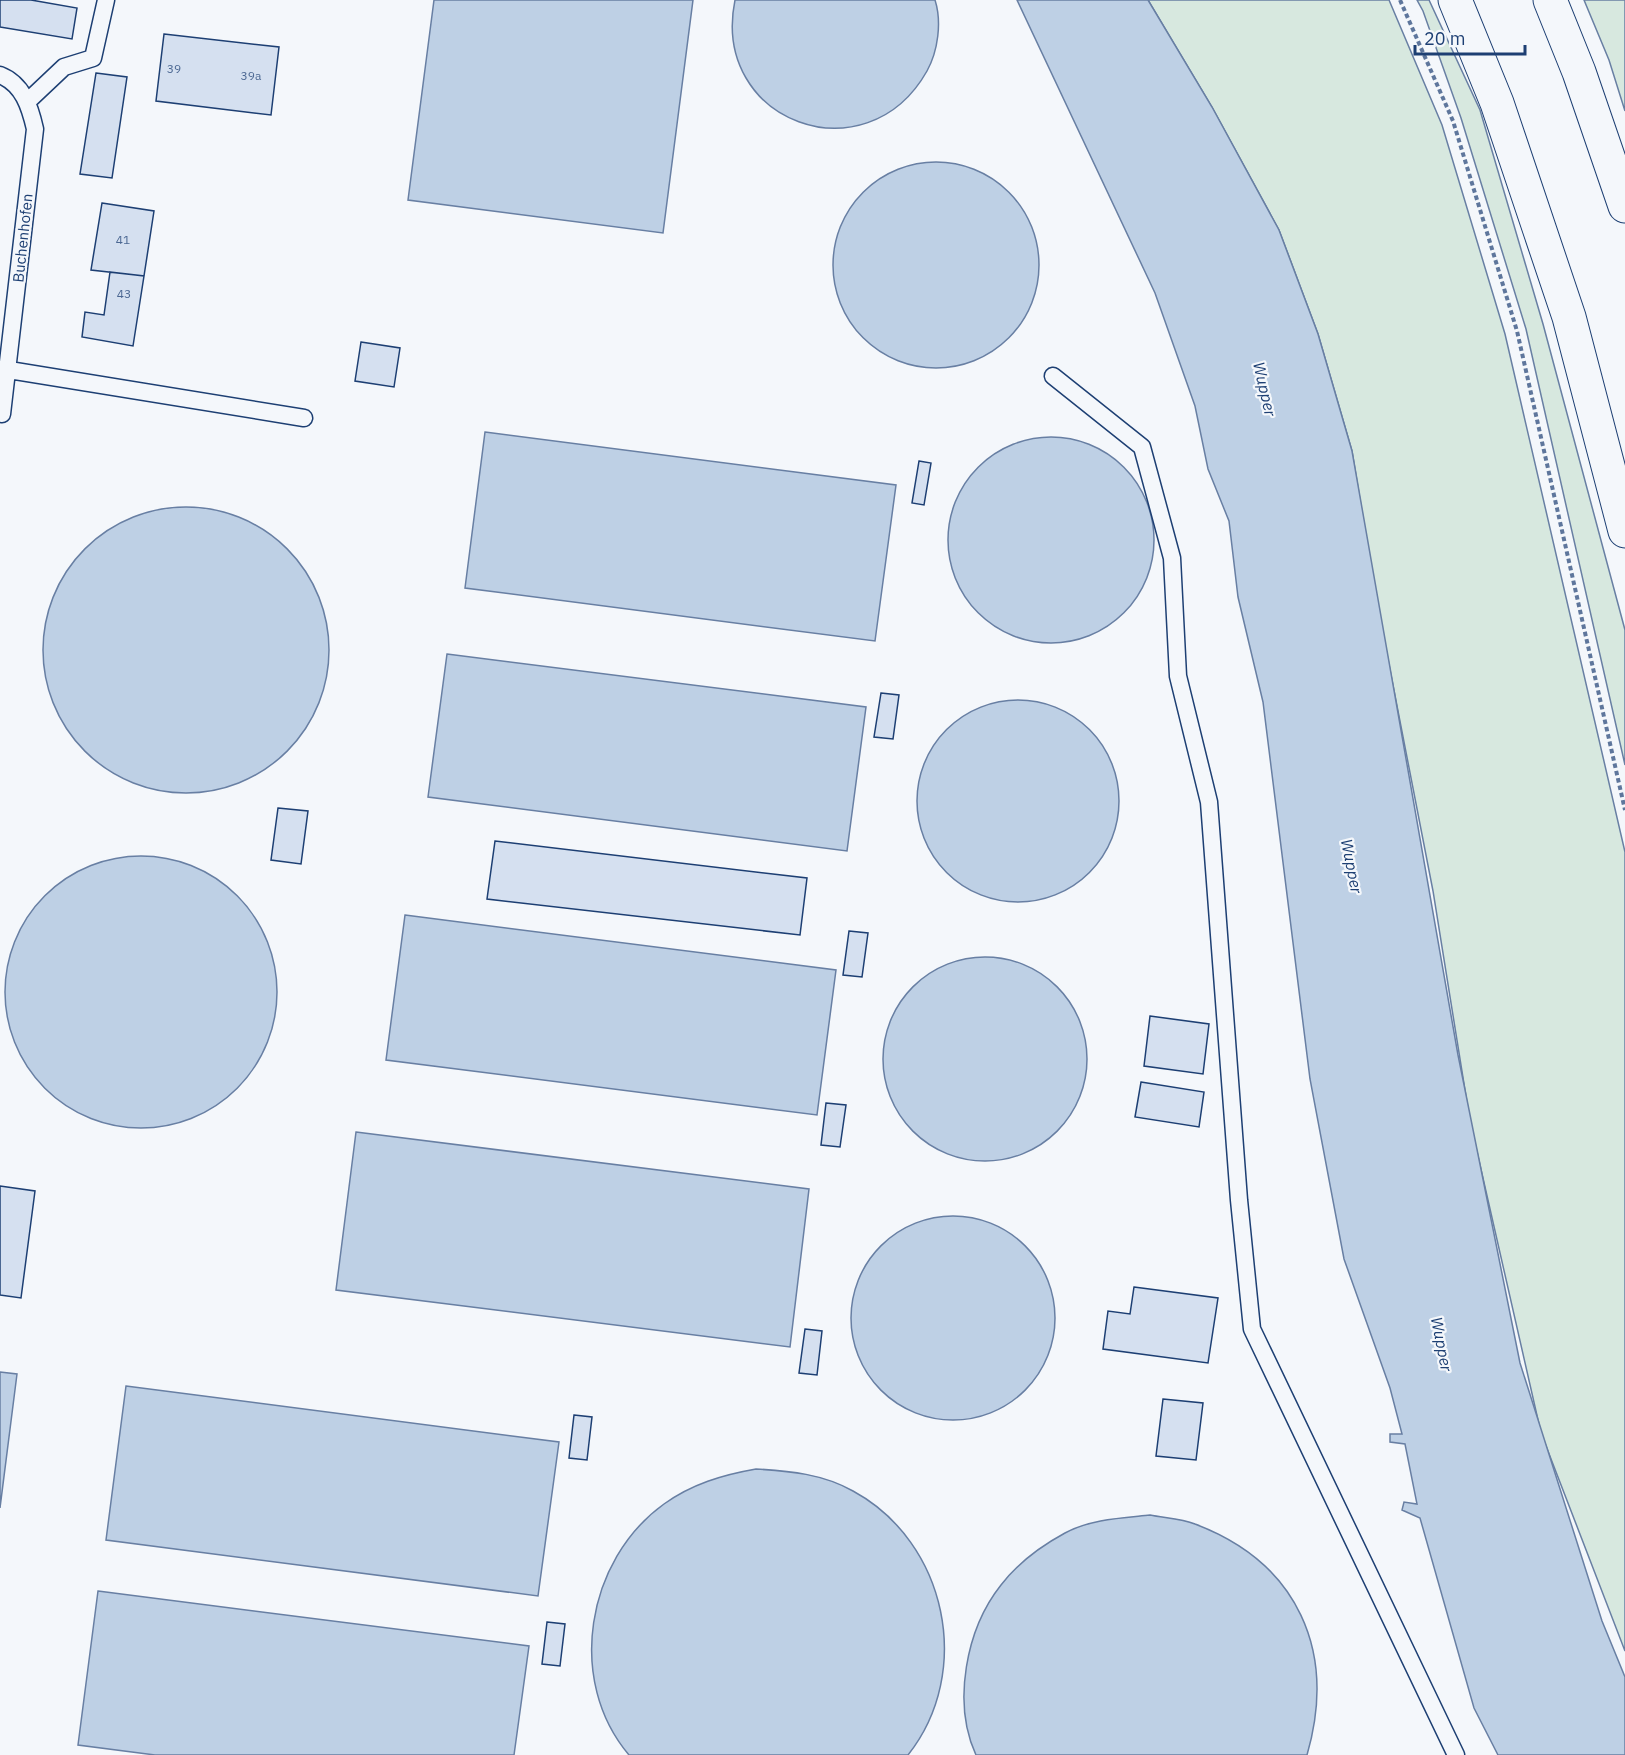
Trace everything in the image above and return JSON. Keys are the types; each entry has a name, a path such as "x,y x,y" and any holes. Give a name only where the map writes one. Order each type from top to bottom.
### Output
{"highway":[{"path":"1455,0 1497,103 1569,317 1625,531"},
{"path":"1550,0 1579,72 1625,206"}],"lane":[{"path":"28,101 64,67 93,58 106,0"},
{"name":"Buchenhofen","path":"0,75 9,79 28,101 35,129 4,372 2,414"},
{"path":"4,372 304,418"},
{"path":"1053,376 1142,447 1172,558 1178,676 1209,802 1239,1200 1252,1329 1456,1755"}],"path":[{"path":"1400,0 1453,121 1517,331 1625,810"}],"shaded area":[{"path":"1148,0 1389,0 1442,125 1505,334 1625,852 1625,1651 1541,1433 1470,1121 1433,891 1377,603 1352,451 1318,334 1279,230 1212,107"},
{"path":"1417,0 1429,0 1480,110 1543,324 1625,630 1625,765 1526,329 1461,118"},
{"path":"1584,0 1625,0 1625,111 1609,60"}],"water":[{"path":"434,0 693,0 663,233 408,200"},
{"path":"735,0 935,0 938,18 936,46 927,71 900,104 868,123 833,128 799,122 769,105 746,78 734,43"},
{"name":"Wupper","path":"1017,0 1148,0 1212,107 1279,230 1318,334 1352,451 1458,1055 1520,1363 1602,1621 1625,1677 1625,1755 1498,1755 1474,1708 1420,1518 1402,1510 1404,1502 1417,1504 1405,1444 1390,1442 1390,1434 1402,1434 1390,1388 1344,1259 1310,1079 1263,702 1238,597 1229,521 1208,469 1195,406 1155,293"},
{"path":"936,162 966,166 985,174 1009,192 1027,216 1035,235 1039,265 1035,295 1027,314 1009,338 985,356 966,364 936,368 906,364 887,356 863,338 845,314 837,295 833,265 837,235 845,216 863,192 887,174 906,166"},
{"path":"485,432 896,485 875,641 465,588"},
{"path":"1041,437 1061,437 1081,441 1100,449 1117,460 1131,474 1150,510 1154,540 1150,570 1142,589 1131,606 1117,620 1081,639 1061,643 1041,643 1021,639 1002,631 985,620 971,606 952,570 948,550 948,530 952,510 960,491 971,474 985,460 1021,441"},
{"path":"186,507 214,510 241,518 277,539 297,559 312,583 323,608 329,650 326,678 318,705 297,741 277,761 253,776 228,787 186,793 158,790 131,782 95,761 75,741 60,717 49,692 43,650 46,622 54,595 75,559 95,539 119,524 144,513"},
{"path":"447,654 866,707 847,851 428,797"},
{"path":"1008,700 1028,700 1057,707 1090,729 1112,762 1119,801 1112,840 1090,873 1057,895 1028,902 1008,902 979,895 946,873 924,840 917,811 917,791 924,762 946,729 979,707"},
{"path":"141,856 168,858 193,866 217,879 237,896 254,916 267,940 275,965 277,992 275,1019 267,1044 254,1068 237,1088 217,1105 193,1118 168,1126 141,1128 114,1126 89,1118 65,1105 45,1088 28,1068 15,1044 7,1019 5,992 7,965 15,940 28,916 45,896 65,879 89,866 114,858"},
{"path":"405,915 836,970 817,1115 386,1060"},
{"path":"985,957 1005,959 1024,965 1041,974 1057,987 1070,1003 1079,1020 1085,1039 1087,1059 1085,1079 1079,1098 1070,1115 1057,1131 1041,1144 1024,1153 1005,1159 985,1161 965,1159 946,1153 929,1144 913,1131 900,1115 891,1098 885,1079 883,1059 885,1039 891,1020 900,1003 913,987 929,974 946,965 965,959"},
{"path":"356,1132 809,1189 790,1347 336,1290"},
{"path":"943,1216 963,1216 992,1223 1018,1239 1032,1253 1048,1279 1055,1318 1048,1357 1032,1383 1018,1397 983,1416 963,1420 943,1420 914,1413 888,1397 874,1383 855,1348 851,1328 851,1308 858,1279 874,1253 888,1239 923,1220"},
{"path":"0,1372 17,1374 0,1508"},
{"path":"126,1386 559,1442 538,1596 106,1540"},
{"path":"756,1469 794,1472 818,1477 853,1491 885,1514 911,1542 929,1575 940,1611 944,1648 940,1686 928,1722 908,1755 629,1755 609,1725 597,1692 592,1658 594,1623 602,1589 617,1556 638,1528 675,1497 708,1481"},
{"path":"1150,1515 1190,1522 1231,1541 1260,1562 1284,1587 1301,1615 1312,1646 1317,1681 1315,1717 1307,1755 976,1755 965,1713 966,1667 979,1623 1001,1585 1015,1569 1039,1549 1075,1528 1106,1520"},
{"path":"98,1591 529,1646 514,1755 155,1755 78,1745"}],"building":[{"path":"0,0 31,0 77,8 72,39 0,27"},
{"path":"164,34 279,47 271,115 156,101"},
{"path":"96,73 127,77 112,178 80,174"},
{"path":"102,203 154,211 144,276 91,270"},
{"path":"110,272 144,276 133,346 82,337 85,312 104,315"},
{"path":"361,342 400,348 394,387 355,381"},
{"path":"919,461 931,463 924,505 912,503"},
{"path":"881,693 899,695 893,739 874,737"},
{"path":"278,808 308,811 301,864 271,860"},
{"path":"495,841 807,878 800,935 487,899"},
{"path":"849,931 868,933 862,977 843,975"},
{"path":"1150,1016 1209,1024 1203,1074 1144,1066"},
{"path":"1141,1082 1204,1092 1199,1127 1135,1117"},
{"path":"826,1103 846,1105 840,1147 821,1145"},
{"path":"0,1186 35,1191 21,1298 0,1295"},
{"path":"1134,1287 1218,1298 1208,1363 1103,1349 1108,1311 1130,1314"},
{"path":"805,1329 822,1331 817,1375 799,1373"},
{"path":"1163,1399 1203,1403 1196,1460 1156,1456"},
{"path":"574,1415 592,1417 587,1460 569,1458"},
{"path":"547,1622 565,1624 560,1666 542,1664"}]}
